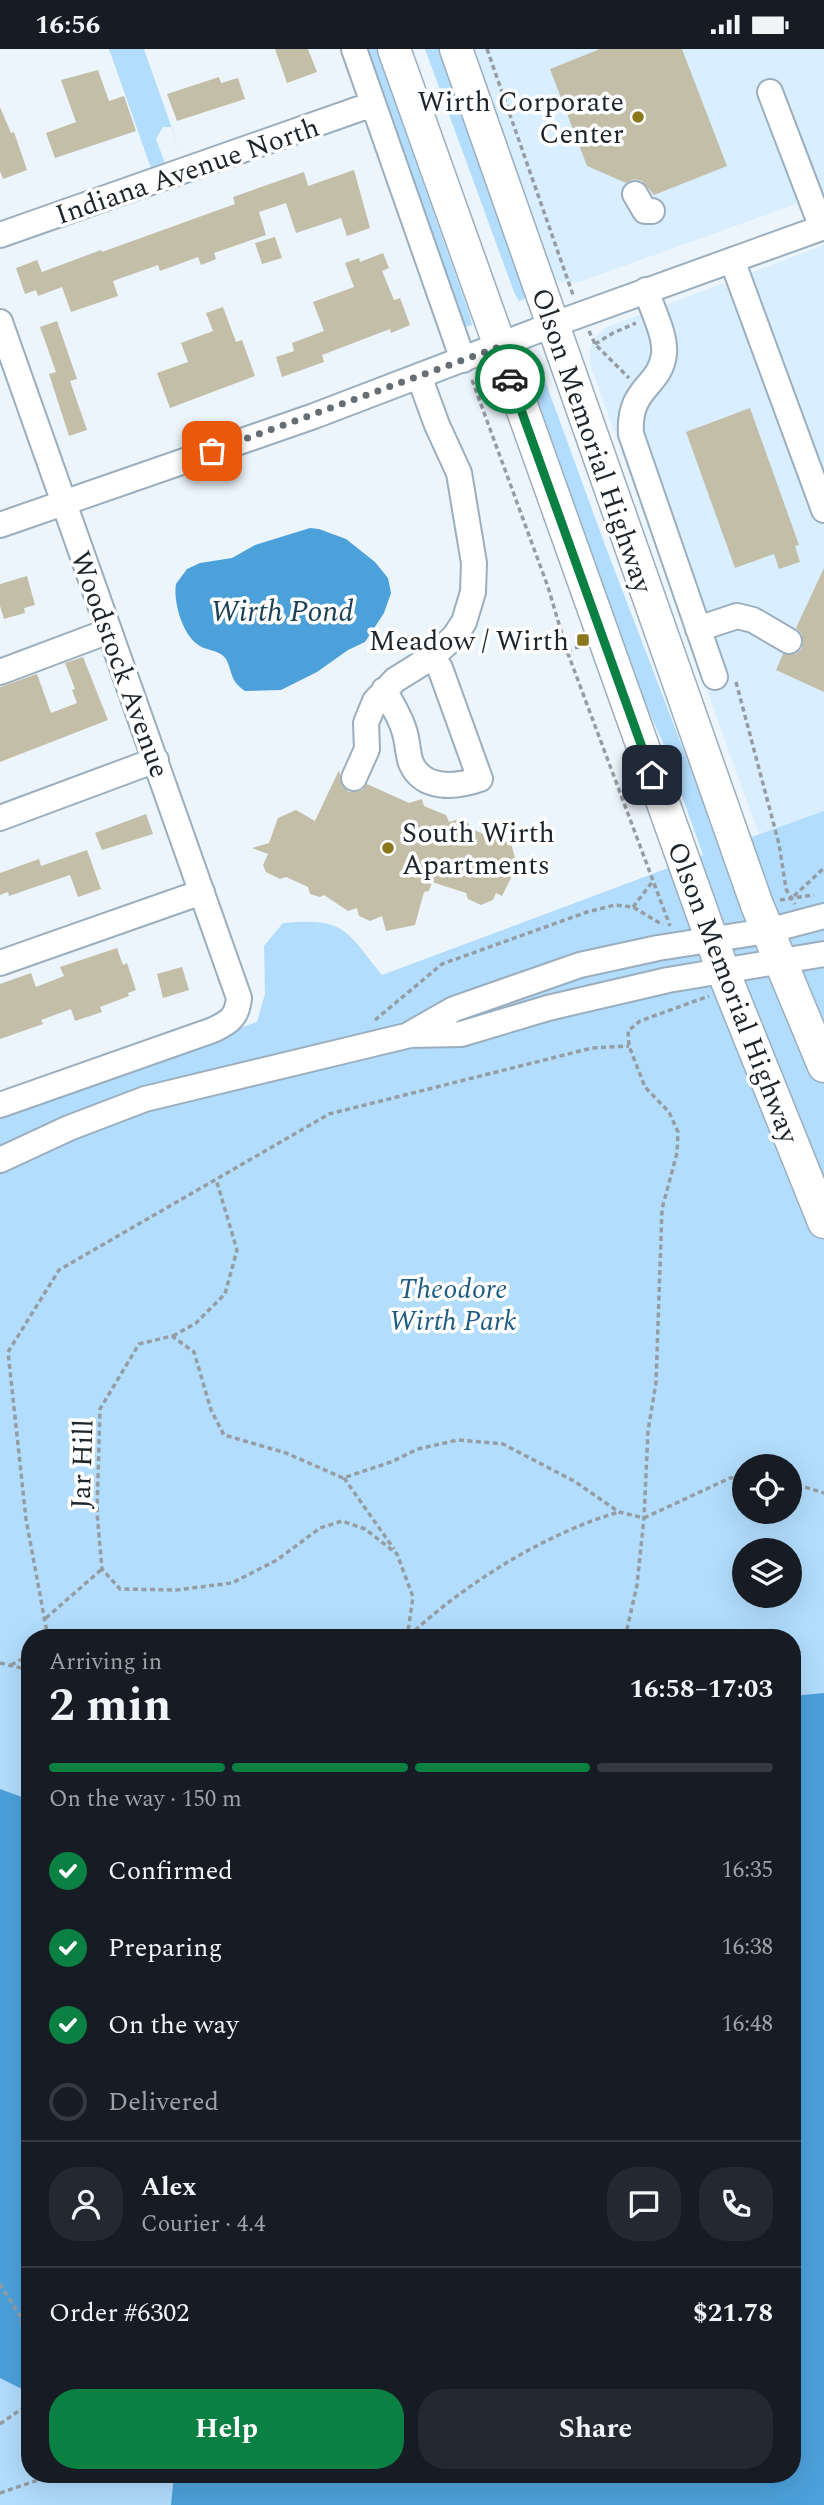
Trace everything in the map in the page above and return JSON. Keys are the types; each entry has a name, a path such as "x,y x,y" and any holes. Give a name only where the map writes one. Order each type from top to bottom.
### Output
{"main road":[{"name":"Olson Memorial Highway","path":"394,49 711,940 824,1221"},
{"name":"Olson Memorial Highway","path":"456,49 567,319 767,931 824,1066"}],"street":[{"path":"354,49 468,370"},
{"path":"0,525 419,376 468,370 499,347 567,319 823,228 770,92"},
{"name":"Indiana Avenue North","path":"0,235 373,104"},
{"path":"732,260 824,510"},
{"path":"646,290 664,352 656,375 642,389 633,407 631,433 715,677"},
{"name":"Woodstock Avenue","path":"0,322 237,989 238,1007 235,1016 228,1023 213,1030 0,1105"},
{"path":"354,778 367,749 369,710 384,690 432,657 454,637 464,622 476,578 460,473 437,425 419,376"},
{"path":"698,629 737,616 752,620 789,641"},
{"path":"0,672 109,631"},
{"path":"384,690 401,722 407,751 418,775 427,781 449,786 460,786 480,779 440,668 432,657"},
{"path":"0,818 156,760"},
{"path":"0,963 202,892"},
{"path":"410,1035 454,1009 580,965 767,931 824,916"},
{"path":"0,1160 69,1128 145,1099 410,1035 461,1034 548,1008 779,960 824,954"}],"path":[{"path":"487,49 567,319 642,389"},
{"path":"595,344 636,323"},
{"path":"366,1025 377,1019 399,997 442,964 587,912 615,905 633,907 658,924 670,926 567,651 544,576 468,370"},
{"path":"567,651 581,646"},
{"path":"824,868 793,898 824,894"},
{"path":"633,907 653,881"},
{"path":"627,1629 637,1585 644,1518 648,1431 656,1383 662,1209 677,1153 678,1132 668,1112 645,1087 629,1046 628,1031 640,1021 698,999"},
{"path":"47,1629 26,1519 8,1352 58,1271 329,1114 592,1048 629,1046"},
{"name":"Jar Hill","path":"102,1569 97,1513 100,1409 139,1344 172,1336 196,1323 225,1294 237,1250 216,1179"},
{"path":"172,1336 194,1352 211,1411 224,1435 286,1453 343,1478 397,1554 413,1597 409,1629"},
{"path":"343,1478 391,1462 418,1449 458,1440 503,1444 573,1481 619,1512 644,1518 732,1478"},
{"path":"802,1486 824,1493"},
{"path":"416,1629 461,1593 530,1551 590,1520 619,1512"},
{"path":"46,1619 102,1569 121,1589 176,1590 232,1583 277,1560 320,1528 342,1521 365,1529 397,1554"},
{"path":"11,1665 21,1660"},
{"path":"0,1663 21,1668"},
{"path":"0,2284 21,2319"},
{"path":"0,2424 21,2409"},
{"path":"0,2493 29,2483"}],"shaded area":[{"path":"475,49 824,49 824,194 579,282 560,282 550,276 497,130"},
{"path":"824,245 824,811 759,835 590,364 590,350 594,338 607,327"}],"green space":[{"path":"109,49 144,49 182,157 171,127 163,127 156,139 166,166 152,171"},
{"path":"363,49 376,49 470,316 472,325 465,327 468,340"},
{"path":"425,49 441,49 527,298 519,301 514,292"},
{"name":"Theodore Wirth Park","path":"540,367 721,848 824,811 824,2505 0,2505 0,1115 257,1022 265,994 264,946 283,923 320,922 343,930 382,975 703,855 664,745 617,641 525,373"}],"water":[{"name":"Wirth Pond","path":"310,528 346,539 375,562 388,578 391,593 384,613 365,642 348,650 317,672 281,690 245,691 234,679 226,659 200,646 187,632 177,608 176,584 187,569 200,563 232,558 255,545"},
{"path":"824,1693 824,2505 171,2505 173,2483 801,2483 801,1695"},
{"path":"0,1789 21,1797 21,2388 0,2378"}],"building":[{"path":"275,49 308,49 317,72 287,83"},
{"name":"Wirth Corporate Center","path":"600,49 682,49 727,166 654,195 642,181 634,179 626,183 587,166 550,69"},
{"path":"98,70 109,101 124,96 136,131 55,158 46,133 76,122 61,80"},
{"path":"219,77 221,83 238,78 245,99 177,121 167,94"},
{"path":"0,107 11,133 14,132 27,170 3,179 0,171"},
{"path":"354,170 370,228 347,236 341,218 296,233 286,203 259,212 266,235 214,253 216,259 201,265 198,257 160,271 158,265 113,281 118,296 71,312 62,287 38,296 36,290 25,294 16,268 37,260 42,272 101,250 102,252 235,204 233,197 304,172 308,186"},
{"path":"275,237 282,258 262,264 255,243"},
{"path":"383,253 389,268 382,271 394,300 400,298 410,325 391,333 390,329 322,355 324,362 282,377 276,357 294,351 292,343 324,331 313,302 354,287 345,263 359,258 360,262"},
{"path":"223,307 236,342 242,340 255,376 170,408 157,373 188,362 181,343 213,331 206,313"},
{"path":"57,321 77,379 70,381 87,430 69,436 49,374 56,372 40,327"},
{"path":"750,408 799,545 795,546 800,562 779,569 774,554 735,568 686,432"},
{"path":"824,568 824,692 776,670 783,654 796,654 802,648 802,634 796,628"},
{"path":"27,576 35,605 24,608 25,613 4,619 0,606 0,584"},
{"path":"83,657 108,720 0,762 0,687 37,674 51,713 77,703 72,690 75,689 65,663"},
{"name":"South Wirth Apartments","path":"339,770 342,786 349,792 362,790 367,784 409,803 422,799 424,806 446,815 449,822 459,819 468,823 470,828 511,843 517,866 502,896 496,893 493,900 481,905 468,899 466,893 432,882 429,891 424,892 415,925 386,931 382,916 370,921 359,916 357,908 348,911 324,895 320,897 310,894 308,887 266,872 263,865 268,854 252,848 269,843 278,818 296,810 315,821"},
{"path":"146,814 153,834 102,850 95,833"},
{"path":"87,850 101,889 78,897 70,875 9,896 8,892 0,895 0,873 39,859 41,866"},
{"path":"117,948 123,965 127,963 136,990 128,993 129,996 100,1007 102,1012 75,1021 71,1009 41,1020 43,1024 0,1039 0,984 31,973 36,987 64,976 60,967"},
{"path":"182,967 189,990 163,998 157,974"}],"way so far":[{"path":"212,451 499,347 510,379"}],"place":[{"name":"Wirth Corporate Center","path":"638,117"},
{"name":"Meadow / Wirth","path":"583,640"},
{"name":"South Wirth Apartments","path":"388,848"}],"route":[{"path":"510,379 652,775"}]}
